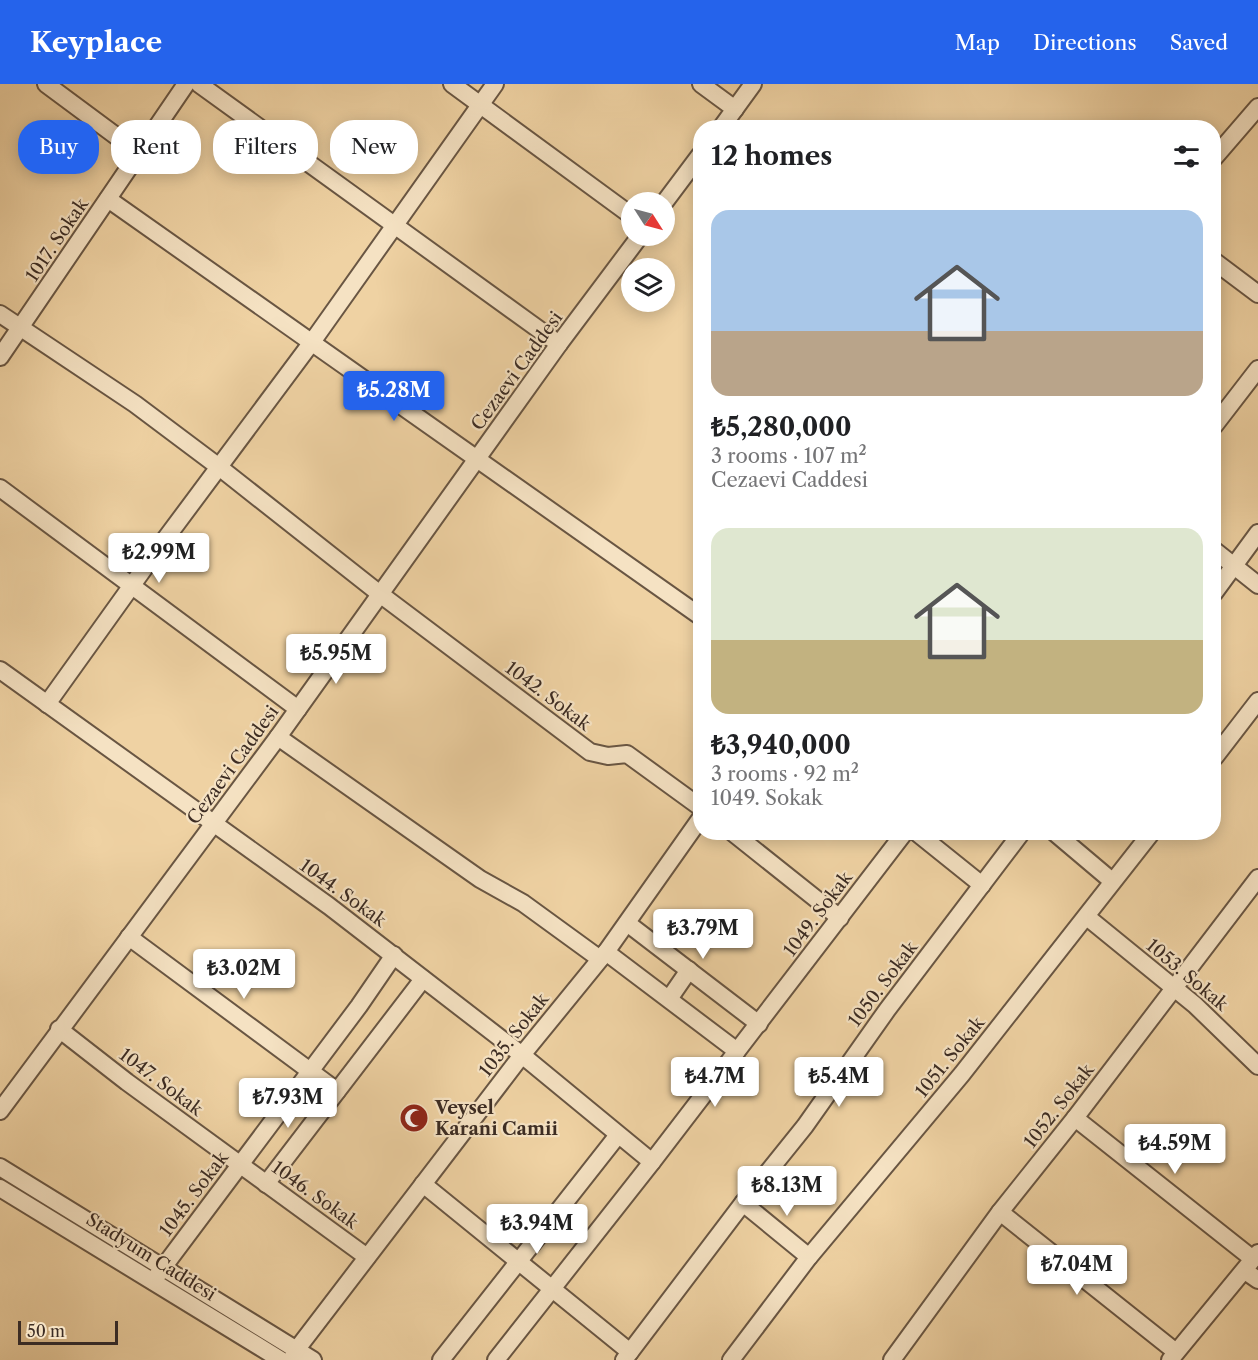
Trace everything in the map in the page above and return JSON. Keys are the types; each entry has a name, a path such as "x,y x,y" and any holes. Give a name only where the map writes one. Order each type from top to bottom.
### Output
{"street":[{"path":"46,84 111,132"},
{"name":"1017. Sokak","path":"161,120 186,84"},
{"path":"199,84 560,344"},
{"path":"452,84 621,208"},
{"path":"47,704 312,342 495,84"},
{"path":"701,84 735,109"},
{"path":"727,120 753,84"},
{"path":"1221,150 1258,107"},
{"path":"672,192 693,164"},
{"name":"1017. Sokak","path":"0,357 125,174"},
{"path":"108,199 693,611"},
{"name":"Cezaevi Caddesi","path":"0,1111 278,737 633,246"},
{"path":"1221,266 1258,294"},
{"name":"1042. Sokak","path":"0,314 135,404 380,594 590,752 608,756 627,754 693,802"},
{"path":"1221,410 1258,369"},
{"path":"0,488 298,709"},
{"path":"1221,583 1258,533"},
{"path":"1221,556 1258,585"},
{"name":"1044. Sokak","path":"0,669 394,955 522,1055 652,1162"},
{"path":"1221,749 1258,701"},
{"path":"278,737 480,879 523,903 669,999 737,1051"},
{"name":"1035. Sokak","path":"294,1355 522,1055 603,956 693,829"},
{"path":"742,840 840,918"},
{"name":"1049. Sokak","path":"496,1360 759,1024 899,840"},
{"path":"926,840 982,885"},
{"name":"1050. Sokak","path":"627,1356 743,1203 805,1126 887,1010 1016,840"},
{"path":"1063,840 1112,881"},
{"name":"1051. Sokak","path":"731,1360 809,1257 962,1074 1145,840"},
{"name":"1052. Sokak","path":"898,1358 1000,1212 1075,1118 1258,878"},
{"name":"1053. Sokak","path":"1087,917 1195,1005 1258,1066"},
{"path":"627,923 759,1024"},
{"path":"129,938 337,1091"},
{"name":"1045. Sokak","path":"153,1281 359,1006 394,955"},
{"path":"669,999 689,970"},
{"path":"266,1184 423,979"},
{"name":"1047. Sokak","path":"59,1029 240,1165"},
{"path":"1000,1212 1173,1356 1254,1266 1075,1118"},
{"path":"441,1360 618,1135"},
{"name":"1046. Sokak","path":"240,1165 367,1257"},
{"path":"0,1167 164,1267 294,1355 313,1360"},
{"path":"423,1184 519,1262 627,1356"},
{"name":"Stadyum Caddesi","path":"0,1188 281,1360"},
{"path":"743,1203 809,1257"}],"place":[{"name":"Veysel Karani Camii","path":"414,1118"}]}
